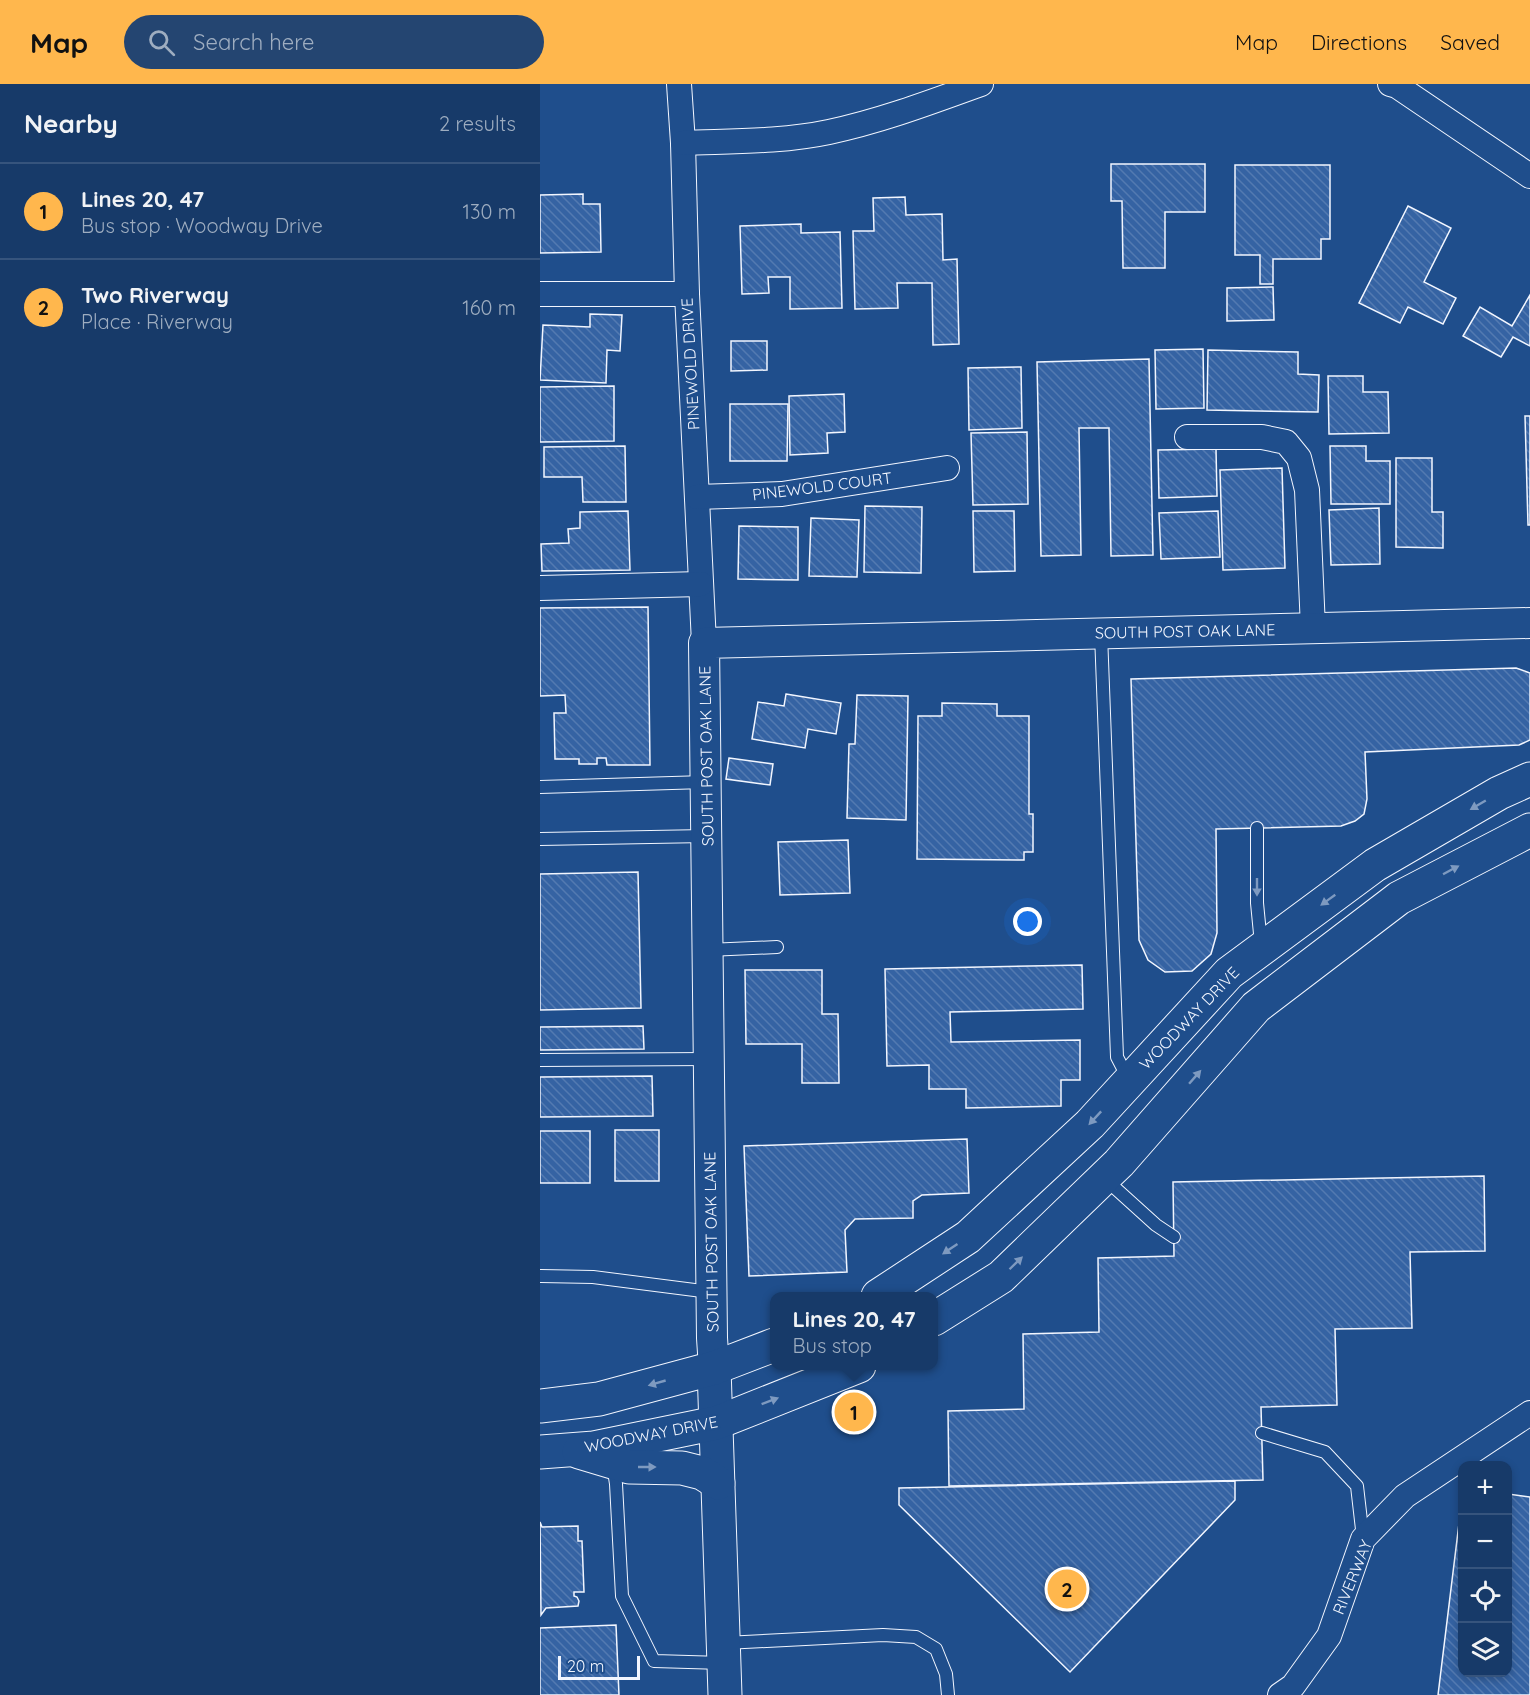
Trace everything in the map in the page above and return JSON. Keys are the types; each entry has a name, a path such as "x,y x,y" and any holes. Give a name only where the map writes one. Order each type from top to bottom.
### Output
{"main road":[{"name":"WOODWAY DRIVE","path":"884,1292 968,1237 1090,1124 1229,973 1375,865 1499,793 1530,779"},
{"path":"938,1316 1001,1277 1103,1178 1256,1007 1400,898 1530,830"},
{"path":"1375,865 1400,898"},
{"path":"1130,1081 1163,1113"},
{"path":"540,1407 599,1399 714,1368 770,1347"},
{"name":"SOUTH POST OAK LANE","path":"714,1368 725,1695"},
{"name":"WOODWAY DRIVE","path":"555,1451 594,1448 716,1423 847,1370"},
{"path":"555,1451 629,1467 682,1468 702,1473 718,1483"}],"street":[{"name":"PINEWOLD DRIVE","path":"678,84 683,143 687,294 704,643"},
{"path":"683,143 765,140 826,133 882,119 981,84"},
{"path":"1390,84 1397,86 1530,176"},
{"path":"540,294 687,294"},
{"path":"1187,436 1262,436 1286,442 1299,458 1307,490 1313,628"},
{"name":"PINEWOLD COURT","path":"697,497 782,494 946,468"},
{"path":"540,588 701,584"},
{"name":"SOUTH POST OAK LANE","path":"714,1368 704,643 1530,623"},
{"name":"RIVERWAY","path":"1280,1695 1293,1686 1329,1636 1363,1539 1405,1496 1530,1413"}],"lane":[{"path":"1101,634 1117,1057 1130,1081"},
{"path":"540,787 706,782"},
{"path":"1257,828 1257,903 1262,949"},
{"path":"540,840 707,836"},
{"path":"708,950 777,947"},
{"path":"540,1060 709,1059"},
{"path":"1103,1178 1156,1226 1174,1237"},
{"path":"541,1276 593,1277 712,1292"},
{"path":"1262,1433 1325,1452 1358,1486 1363,1539"},
{"path":"612,1462 616,1484 622,1596 654,1661 883,1635 916,1637 936,1649 946,1674 948,1695"}],"building":[{"path":"1111,164 1205,164 1205,212 1165,212 1165,268 1123,268 1122,201 1111,201"},
{"path":"1235,165 1330,165 1330,239 1321,239 1321,259 1273,259 1273,284 1260,284 1260,255 1235,255"},
{"path":"583,194 583,204 600,204 601,252 540,253 540,195"},
{"path":"905,197 906,215 942,214 943,260 957,259 959,344 933,345 932,283 897,283 898,308 855,309 853,231 874,231 873,198"},
{"path":"1408,206 1451,228 1424,282 1456,298 1443,324 1408,307 1400,323 1359,303"},
{"path":"801,224 801,233 840,232 842,308 790,309 790,277 768,277 769,293 742,294 740,226"},
{"path":"1273,287 1274,320 1227,321 1227,288"},
{"path":"1530,295 1530,346 1513,337 1501,357 1463,336 1480,307 1512,326"},
{"path":"590,314 622,315 620,351 607,350 606,383 540,380 543,325 590,327"},
{"path":"731,341 767,341 767,370 731,371"},
{"path":"1203,349 1204,408 1156,409 1155,350"},
{"path":"1208,350 1298,352 1298,374 1319,375 1318,412 1207,410"},
{"path":"1149,359 1153,555 1111,556 1109,428 1079,428 1081,555 1041,556 1037,362"},
{"path":"1021,367 1022,428 969,430 968,368"},
{"path":"1328,376 1363,376 1363,392 1388,392 1389,433 1329,434"},
{"path":"614,386 614,441 540,442 540,387"},
{"path":"844,394 845,432 827,433 828,453 790,455 789,396"},
{"path":"730,404 788,404 787,461 730,461"},
{"path":"1525,416 1530,416 1530,525 1528,525"},
{"path":"1027,432 1028,504 973,505 971,433"},
{"path":"625,446 626,502 583,502 582,477 544,477 544,447"},
{"path":"1330,446 1366,446 1366,461 1390,461 1390,504 1331,504"},
{"path":"1216,449 1217,496 1159,498 1158,450"},
{"path":"1396,458 1432,458 1432,512 1443,512 1443,548 1396,547"},
{"path":"1282,468 1285,568 1223,570 1220,470"},
{"path":"865,506 922,507 921,573 864,572"},
{"path":"1379,508 1380,564 1331,565 1329,510"},
{"path":"628,511 630,570 542,571 541,544 569,543 568,529 580,528 580,512"},
{"path":"973,511 1014,511 1015,571 974,572"},
{"path":"1218,511 1220,557 1161,559 1159,513"},
{"path":"811,518 859,520 857,577 809,576"},
{"path":"739,526 798,527 798,580 738,579"},
{"path":"648,607 650,765 607,765 606,758 597,758 597,764 579,764 579,759 555,759 554,713 566,713 565,695 540,696 540,608"},
{"path":"1516,668 1530,673 1530,740 1519,745 1365,752 1367,799 1364,814 1355,821 1341,826 1216,829 1217,933 1211,954 1192,971 1165,972 1148,960 1139,940 1131,679"},
{"path":"786,694 841,703 836,734 808,729 805,748 752,739 758,702 784,706"},
{"path":"857,695 908,696 906,820 847,818 849,744 855,744"},
{"path":"942,703 997,704 997,716 1029,716 1029,814 1033,814 1033,852 1024,852 1024,860 917,859 918,716 942,716"},
{"path":"729,758 773,764 770,785 726,779"},
{"path":"848,840 850,893 780,895 778,842"},
{"path":"638,872 641,1008 540,1010 540,874"},
{"path":"1082,965 1083,1009 950,1012 951,1042 1080,1040 1080,1080 1061,1080 1061,1106 966,1108 966,1089 929,1089 929,1065 887,1066 885,969"},
{"path":"745,970 822,970 822,1014 838,1014 839,1083 802,1083 802,1044 746,1044"},
{"path":"643,1026 644,1049 540,1050 540,1027"},
{"path":"652,1076 653,1116 540,1117 540,1077"},
{"path":"615,1130 659,1130 659,1181 615,1181"},
{"path":"540,1131 590,1131 590,1183 540,1183"},
{"path":"967,1139 969,1193 922,1195 913,1201 913,1218 855,1219 845,1230 847,1272 749,1276 744,1146"},
{"path":"1484,1176 1485,1251 1410,1252 1412,1328 1335,1329 1337,1405 1261,1407 1263,1480 949,1486 948,1411 1024,1409 1023,1334 1099,1332 1098,1258 1174,1256 1173,1182"},
{"path":"1235,1481 1235,1500 1070,1672 899,1505 899,1488"},
{"path":"1512,1495 1530,1497 1530,1695 1438,1695 1458,1532 1458,1677 1512,1677"},
{"path":"540,1522 542,1527 578,1526 578,1541 582,1541 584,1592 574,1592 574,1596 579,1601 578,1606 546,1608 541,1615"},
{"path":"616,1625 619,1695 540,1695 540,1628"}],"place":[{"name":"Lines 20, 47","path":"854,1412"},
{"name":"Two Riverway","path":"1067,1589"}]}
